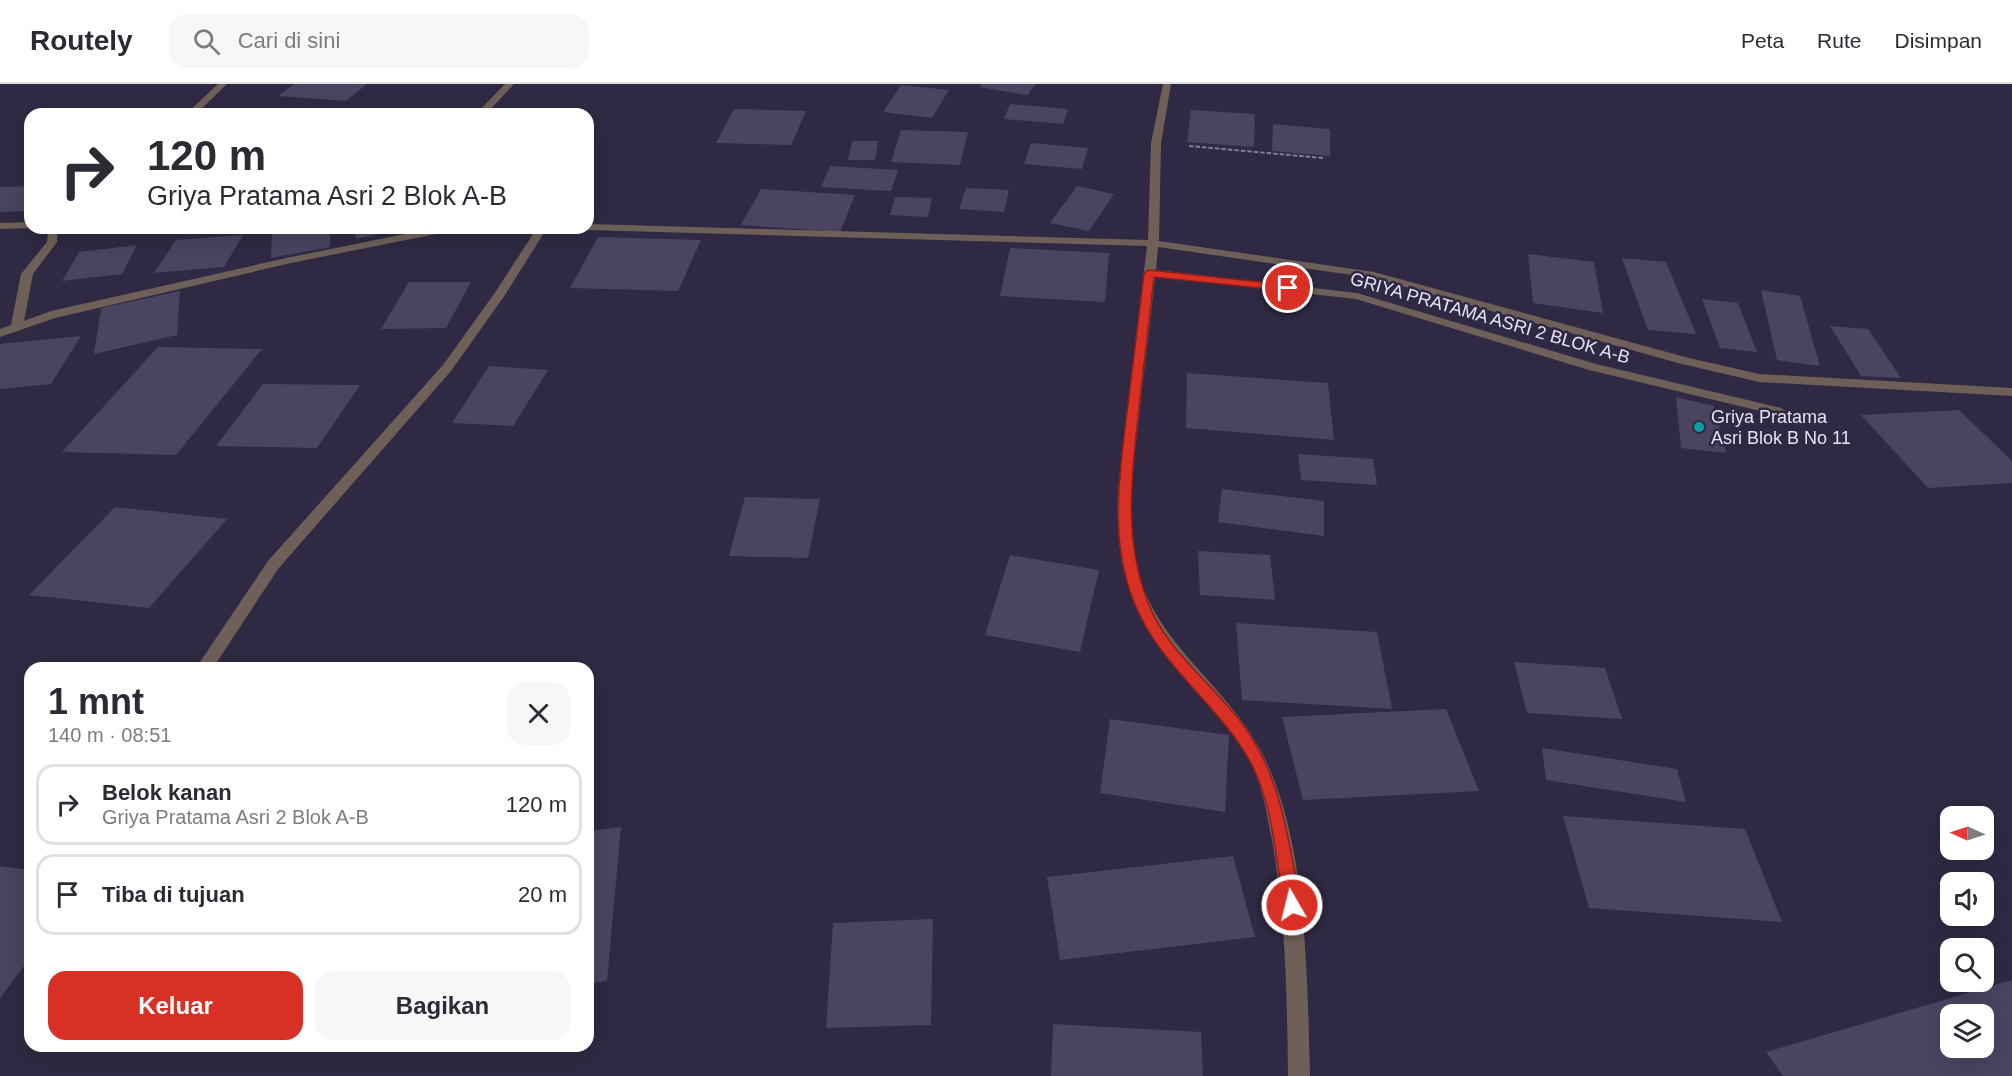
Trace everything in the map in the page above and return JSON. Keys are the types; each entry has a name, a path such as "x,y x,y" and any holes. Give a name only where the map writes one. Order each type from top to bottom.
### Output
{"street":[{"path":"197,108 223,84"},
{"path":"488,108 510,84"},
{"path":"1167,84 1156,143 1153,243 1123,494 1129,567 1141,603 1157,633 1178,662 1235,726 1261,766 1273,801 1295,924 1299,1076"},
{"path":"0,226 24,225"},
{"path":"594,227 1153,243 1374,275 1682,360 1759,378 2012,392"},
{"path":"17,326 27,274 52,242 53,234"},
{"path":"0,333 51,315 291,260 421,234"},
{"path":"208,662 273,565 447,368 499,295 538,234"},
{"name":"GRIYA PRATAMA ASRI 2 BLOK A-B","path":"1149,273 1357,296 1593,367 1781,412"}],"path":[{"path":"1156,143 1323,158"}],"building":[{"path":"294,84 367,84 346,101 278,96"},
{"path":"982,84 1036,84 1027,95 979,87"},
{"path":"901,85 949,90 932,118 883,112"},
{"path":"1010,104 1068,109 1063,124 1004,119"},
{"path":"734,109 806,111 791,145 716,143"},
{"path":"1191,110 1255,114 1254,147 1187,142"},
{"path":"1273,124 1330,129 1330,156 1272,151"},
{"path":"901,130 968,132 960,165 891,162"},
{"path":"852,141 878,141 875,160 848,160"},
{"path":"1031,143 1088,148 1082,169 1024,164"},
{"path":"830,166 898,170 891,191 821,187"},
{"path":"24,186 24,211 0,212 0,187"},
{"path":"1077,186 1114,194 1089,231 1050,223"},
{"path":"966,188 1009,190 1004,212 959,209"},
{"path":"761,189 855,195 840,232 741,225"},
{"path":"895,197 932,198 928,217 890,215"},
{"path":"272,234 330,234 330,247 271,258"},
{"path":"355,234 379,234 356,239"},
{"path":"243,235 224,267 154,273 176,240"},
{"path":"598,237 701,240 678,291 570,288"},
{"path":"137,245 122,274 62,281 79,252"},
{"path":"1010,248 1109,253 1105,302 1000,296"},
{"path":"1528,254 1594,262 1603,313 1533,303"},
{"path":"1622,258 1666,262 1696,334 1648,330"},
{"path":"409,282 471,282 446,328 381,329"},
{"path":"1761,290 1800,296 1820,366 1777,360"},
{"path":"180,291 177,335 94,354 101,308"},
{"path":"1702,299 1738,303 1757,352 1720,348"},
{"path":"1830,326 1868,329 1901,378 1861,376"},
{"path":"81,336 51,384 0,389 0,344"},
{"path":"158,347 262,349 176,455 62,452"},
{"path":"489,366 548,370 513,426 452,423"},
{"path":"1187,373 1328,383 1334,440 1186,428"},
{"path":"263,384 360,385 317,448 216,446"},
{"name":"Griya Pratama Asri Blok B No 11","path":"1676,397 1714,406 1726,453 1681,448"},
{"path":"1959,410 2012,461 2012,483 1928,488 1861,415"},
{"path":"1298,454 1373,459 1377,485 1301,480"},
{"path":"1222,489 1324,501 1324,536 1218,522"},
{"path":"745,497 820,499 808,558 729,556"},
{"path":"115,507 227,519 149,608 29,595"},
{"path":"1198,551 1270,555 1275,600 1200,595"},
{"path":"1010,555 1099,570 1080,652 985,635"},
{"path":"1236,623 1377,632 1392,709 1242,700"},
{"path":"1514,662 1605,668 1622,719 1527,713"},
{"path":"1446,709 1479,791 1303,800 1282,717"},
{"path":"1110,719 1229,735 1225,812 1100,793"},
{"path":"1542,748 1677,769 1686,802 1546,780"},
{"path":"1563,816 1745,829 1782,922 1589,908"},
{"path":"621,827 607,981 594,983 594,830"},
{"path":"1233,856 1255,937 1060,960 1047,877"},
{"path":"0,866 24,869 24,966 0,998"},
{"path":"933,919 931,1025 826,1028 833,923"},
{"path":"2012,980 2012,1076 1783,1076 1766,1052 1971,992 1994,992 1994,985"},
{"path":"1053,1024 1201,1032 1203,1076 1051,1076"}],"place":[{"name":"Griya Pratama Asri Blok B No 11","path":"1699,427"}],"route":[{"path":"1288,288 1149,273 1123,494 1129,567 1141,603 1157,633 1178,662 1235,726 1261,766 1273,801 1287,867 1292,905"}]}
